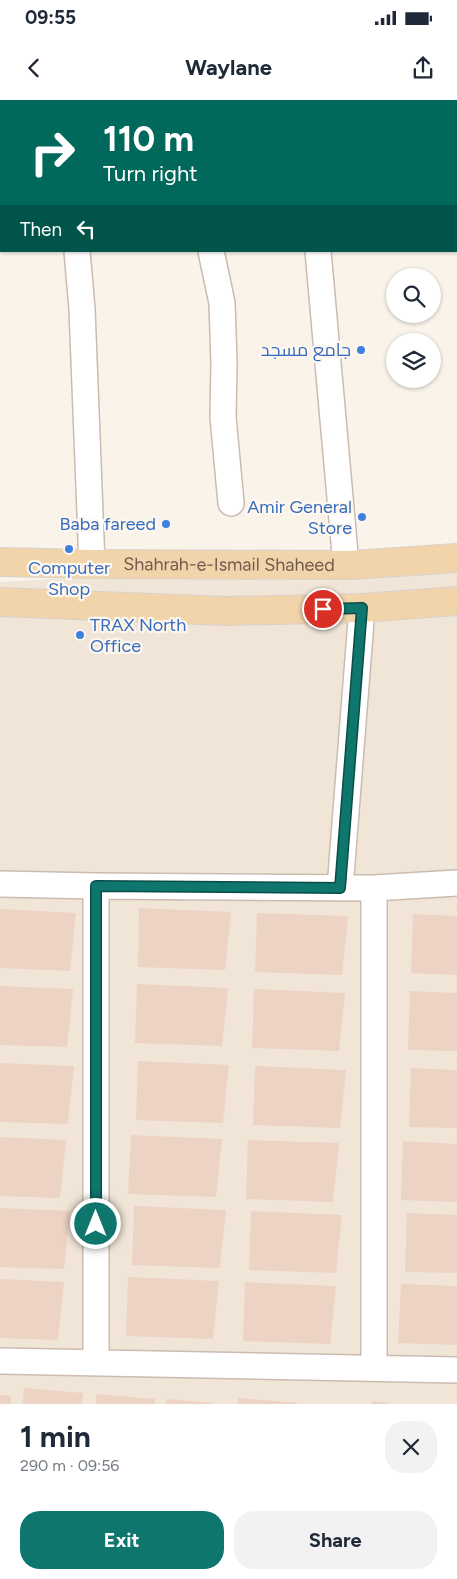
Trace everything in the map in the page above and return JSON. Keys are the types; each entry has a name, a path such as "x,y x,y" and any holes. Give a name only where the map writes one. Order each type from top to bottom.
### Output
{"main road":[{"name":"Shahrah-e-Ismail Shaheed","path":"0,562 346,564 457,558"},
{"path":"0,602 226,611 362,608 457,601"}],"street":[{"path":"77,252 82,309 92,564"},
{"path":"211,252 222,302 223,417 231,503"},
{"path":"318,252 346,564"},
{"path":"340,888 362,608"},
{"path":"0,884 374,888 457,883"},
{"path":"96,886 96,1363"},
{"path":"374,888 374,1368"},
{"path":"0,1361 457,1370"}],"shaded area":[{"path":"457,556 457,1404 0,1404 0,582"}],"building":[{"path":"139,908 231,912 225,970 138,967"},
{"path":"0,909 76,913 70,971 0,968"},
{"path":"257,913 348,916 342,975 255,972"},
{"path":"413,914 457,916 457,975 411,973"},
{"path":"137,984 228,988 222,1046 135,1043"},
{"path":"0,986 73,989 67,1047 0,1045"},
{"path":"254,989 345,993 339,1051 252,1048"},
{"path":"410,991 457,993 457,1051 408,1050"},
{"path":"138,1061 229,1065 223,1123 136,1120"},
{"path":"0,1063 74,1066 68,1124 0,1122"},
{"path":"255,1066 346,1070 340,1128 253,1125"},
{"path":"411,1068 457,1070 457,1128 409,1127"},
{"path":"131,1135 222,1139 216,1197 128,1194"},
{"path":"0,1137 66,1140 60,1198 0,1196"},
{"path":"248,1140 339,1143 333,1202 246,1199"},
{"path":"403,1141 457,1144 457,1202 401,1200"},
{"path":"134,1206 226,1210 220,1268 132,1265"},
{"path":"0,1208 70,1211 64,1269 0,1267"},
{"path":"251,1211 342,1215 336,1273 249,1270"},
{"path":"407,1213 457,1215 457,1273 405,1272"},
{"path":"128,1277 219,1281 213,1339 126,1336"},
{"path":"0,1279 64,1282 58,1340 0,1338"},
{"path":"245,1282 336,1286 330,1344 243,1341"},
{"path":"401,1284 457,1286 457,1345 398,1343"},
{"path":"24,1388 83,1393 82,1404 23,1404"},
{"path":"96,1394 155,1399 155,1404 96,1404"},
{"path":"0,1395 11,1396 11,1404 0,1404"},
{"path":"238,1398 298,1403 298,1404 238,1404"},
{"path":"166,1399 213,1403 213,1404 166,1404"},
{"path":"372,1401 389,1403 389,1404 372,1404"}],"place":[{"name":"جامع مسجد","path":"361,350"},
{"name":"Amir General Store","path":"362,517"},
{"name":"Baba fareed","path":"166,524"},
{"name":"Computer Shop","path":"69,549"},
{"name":"TRAX North Office","path":"80,635"}],"route":[{"path":"96,1224 96,886 340,888 362,608 323,609"}]}
